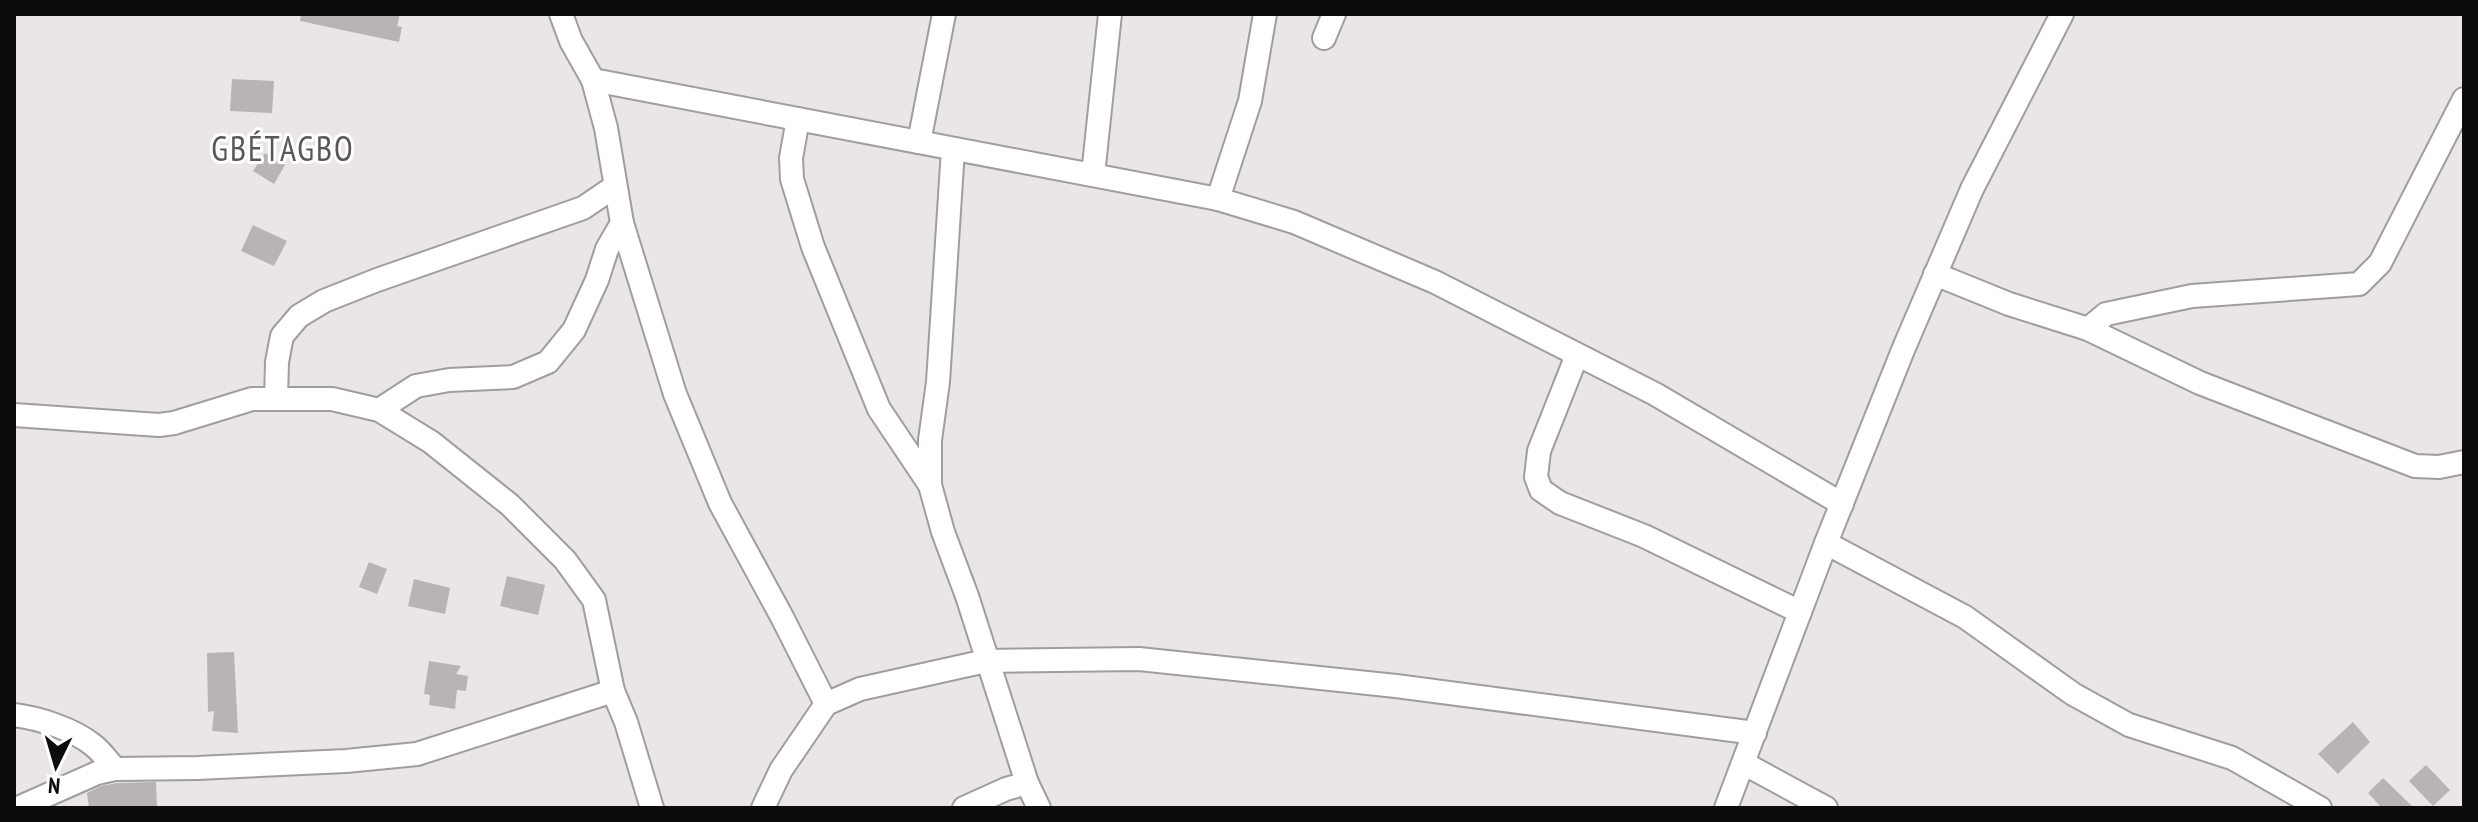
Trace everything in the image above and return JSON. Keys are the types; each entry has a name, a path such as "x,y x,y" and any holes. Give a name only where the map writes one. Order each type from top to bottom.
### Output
{"street":[{"path":"561,14 571,41 593,80 606,128 622,223 675,394 720,503 826,704"},
{"path":"919,142 944,14"},
{"path":"1093,175 1110,14"},
{"path":"1218,199 1250,101 1265,14"},
{"path":"1324,38 1334,14"},
{"path":"1726,808 1826,543 1935,274 1972,189 2062,14"},
{"path":"593,80 1218,199 1294,222 1435,282 1655,394 1842,504"},
{"path":"2088,329 2106,314 2192,296 2359,284 2380,263 2455,137 2464,99"},
{"path":"798,119 791,158 792,179 813,247 879,409 930,485"},
{"path":"953,149 938,382 930,440 930,485 1027,783 1039,808"},
{"path":"276,399 277,362 282,336 299,316 324,301 377,280 583,208 614,187"},
{"path":"379,410 416,386 449,380 513,377 548,362 574,330 597,280 607,249 622,223"},
{"path":"1935,274 2009,304 2088,329 2200,383 2415,466 2439,467 2464,462"},
{"path":"1577,355 1539,451 1536,477 1541,490 1560,503 1667,547 1800,612"},
{"path":"14,415 159,425 252,399 332,399 379,410 431,442 510,505 565,560 594,600 613,691 626,722 652,808"},
{"path":"1826,543 1965,617 2073,694 2129,725 2232,758 2320,808"},
{"path":"763,808 781,770 826,704 860,689 986,661 1139,659 1396,686 1755,733"},
{"path":"14,802 17,808 97,773 115,769 287,764 417,754 613,691"},
{"path":"14,715 26,716 80,737 99,750 115,769"},
{"path":"1745,764 1826,808"},
{"path":"964,808 1027,783"}],"building":[{"path":"301,14 400,14 397,26 402,27 399,42 300,21"},
{"path":"232,79 274,81 272,113 230,111"},
{"path":"265,153 285,165 274,184 253,171"},
{"path":"253,225 287,241 274,266 241,251"},
{"path":"369,562 387,569 377,594 359,587"},
{"path":"507,576 545,585 538,615 500,606"},
{"path":"414,579 450,588 445,614 408,606"},
{"path":"234,652 238,733 212,731 214,711 208,712 207,653"},
{"path":"429,661 461,666 456,674 468,676 466,691 457,690 455,709 429,705 430,695 424,694"},
{"path":"2353,722 2370,742 2338,774 2318,754"},
{"path":"2426,765 2450,790 2433,806 2409,781"},
{"path":"2383,778 2414,808 2382,808 2368,793"},
{"path":"156,782 157,807 89,808 87,793 101,786"}],"district":[{"name":"GBÉTAGBO","path":"283,148"}]}
